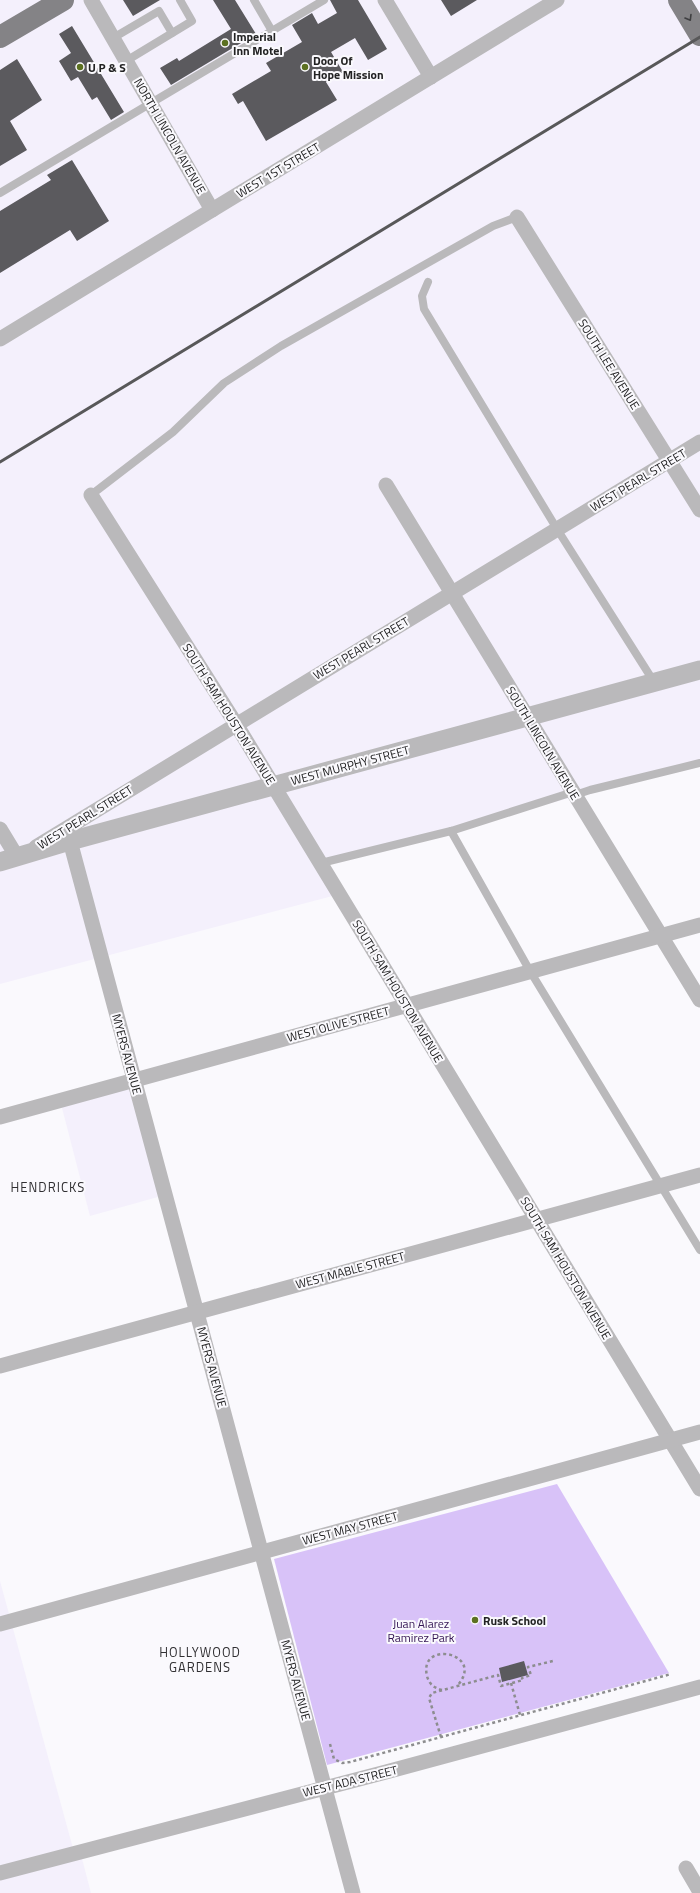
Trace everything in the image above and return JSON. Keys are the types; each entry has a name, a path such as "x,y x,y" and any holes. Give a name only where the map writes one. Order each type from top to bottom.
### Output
{"main road":[{"path":"0,37 63,0"},
{"path":"679,0 700,35"}],"street":[{"name":"NORTH LINCOLN AVENUE","path":"91,0 212,210"},
{"path":"385,0 431,77"},
{"name":"WEST 1ST STREET","path":"0,339 557,0"},
{"name":"SOUTH LEE AVENUE","path":"517,218 700,510"},
{"name":"WEST PEARL STREET","path":"13,858 700,442"},
{"name":"SOUTH LINCOLN AVENUE","path":"386,485 700,1000"},
{"name":"SOUTH SAM HOUSTON AVENUE","path":"91,495 274,786 700,1490"},
{"name":"WEST MURPHY STREET","path":"13,858 70,841 700,670"},
{"path":"0,829 13,858"},
{"name":"MYERS AVENUE","path":"70,841 353,1893"},
{"name":"WEST OLIVE STREET","path":"0,1117 700,925"},
{"name":"WEST MABLE STREET","path":"0,1366 700,1175"},
{"name":"WEST MAY STREET","path":"0,1624 700,1432"},
{"name":"WEST ADA STREET","path":"0,1873 394,1770 700,1687"},
{"path":"686,1868 700,1892"}],"lane":[{"path":"126,61 192,21 180,0"},
{"path":"254,0 272,31"},
{"path":"0,193 324,0"},
{"path":"113,38 159,11 172,33"},
{"path":"91,495 173,432 224,383 274,350 493,226 517,218"},
{"path":"428,282 422,296 424,309 557,529 654,683"},
{"path":"321,863 451,831 574,793 700,763"},
{"path":"451,831 530,971 700,1250"}],"path":[{"path":"442,1690 432,1685 426,1674 429,1662 438,1654 450,1654 460,1660 464,1671 463,1677 457,1687"},
{"path":"441,1737 429,1698 432,1693 498,1675 501,1686 512,1683 531,1675 528,1667 553,1660"},
{"path":"328,1736 334,1759 342,1763 350,1762 671,1674"},
{"path":"512,1683 520,1715"}],"shaded area":[{"path":"0,0 700,0 700,764 321,863 340,894 0,984"},
{"path":"134,1080 165,1195 90,1216 60,1100"},
{"path":"0,1581 74,1852 80,1851 91,1893 0,1893"}],"green space":[{"name":"Juan Alarez Ramirez Park","path":"557,1484 669,1673 327,1765 274,1559"}],"building":[{"path":"123,0 160,0 133,16"},
{"name":"Imperial Inn Motel","path":"213,0 235,0 256,34 171,85 160,68 177,58 179,61 231,29"},
{"name":"Door Of Hope Mission","path":"330,0 358,0 387,49 368,60 355,38 331,52 343,72 326,82 337,100 266,141 243,101 238,104 232,94 271,71 266,63 302,42 292,25 312,13 318,24 337,13"},
{"path":"441,0 477,0 451,16"},
{"name":"U P & S","path":"72,26 124,112 111,120 97,97 92,100 78,77 71,81 59,61 71,53 59,34"},
{"path":"17,59 42,100 10,121 27,150 0,166 0,70"},
{"path":"72,160 109,221 77,241 70,230 0,273 0,211 51,180 47,175"},
{"path":"524,1661 528,1675 502,1682 499,1668"}],"railway":[{"path":"0,462 700,37"}],"place":[{"name":"Imperial Inn Motel","path":"225,43"},
{"name":"U P & S","path":"80,67"},
{"name":"Door Of Hope Mission","path":"305,67"},
{"name":"Rusk School","path":"475,1620"}],"district":[{"name":"HENDRICKS","path":"48,1187"},
{"name":"HOLLYWOOD GARDENS","path":"200,1660"}]}
